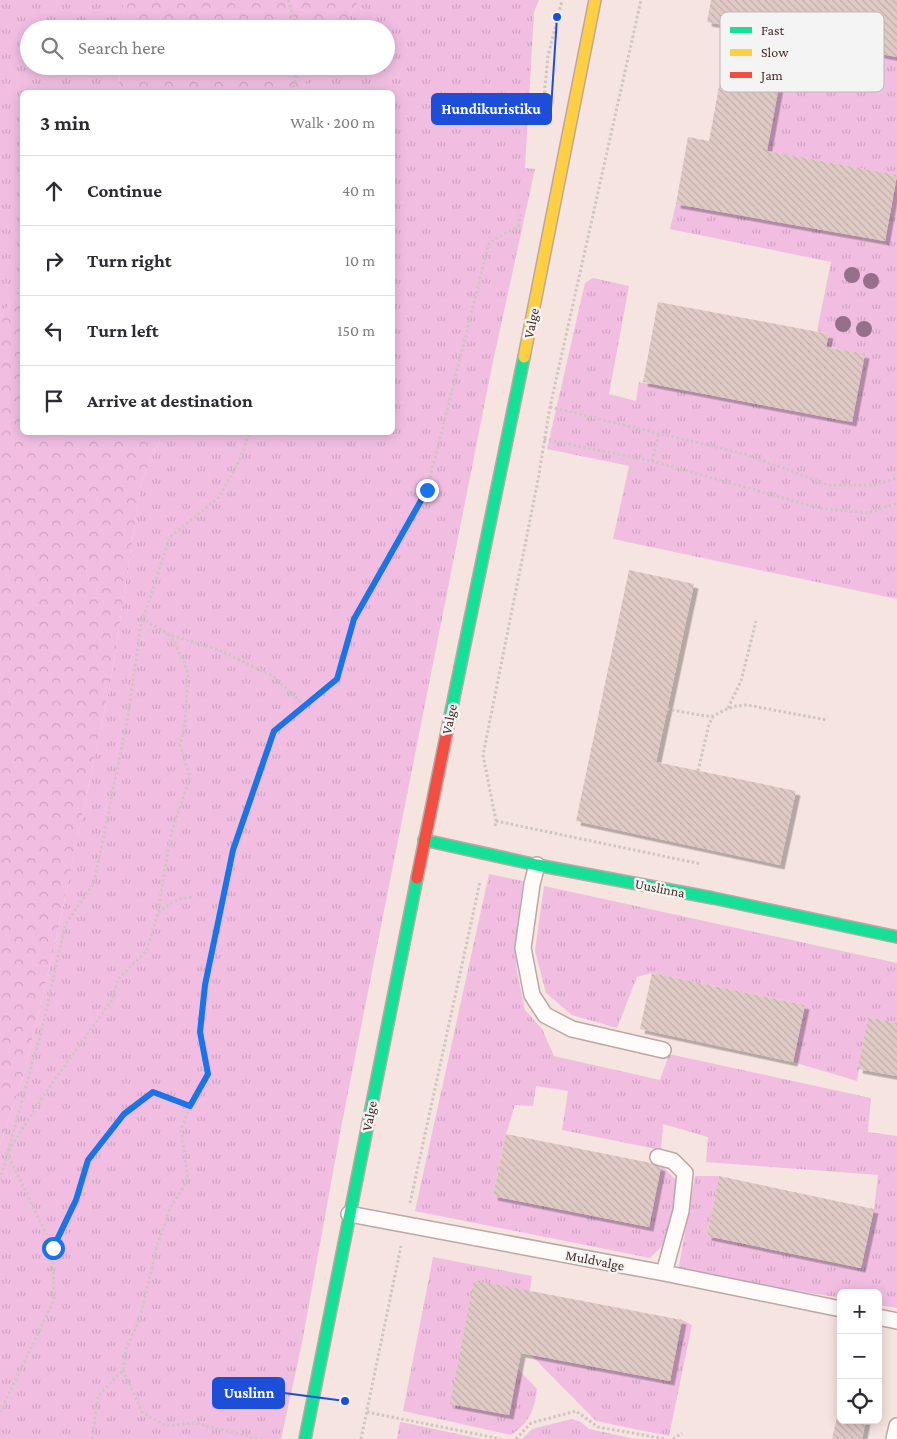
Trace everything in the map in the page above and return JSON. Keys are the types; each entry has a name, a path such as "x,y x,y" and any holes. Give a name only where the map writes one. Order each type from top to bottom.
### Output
{"street":[{"name":"Valge","path":"304,1439 595,0"},
{"name":"Uuslinna","path":"424,840 488,855 713,898 897,937"}],"lane":[{"path":"537,865 532,884 523,948 532,995 545,1015 572,1029 663,1050"},
{"path":"658,1157 673,1161 685,1173 682,1211 664,1273"},
{"name":"Muldvalge","path":"349,1214 664,1273 837,1308"},
{"path":"882,1318 897,1321"},
{"path":"894,1439 897,1426"}],"path":[{"path":"288,0 295,20"},
{"path":"548,56 562,0"},
{"path":"361,1439 480,881 496,821 483,755 538,480 550,407 641,0"},
{"path":"293,90 297,75"},
{"path":"260,1439 196,1423 166,1426 142,1412 123,1370 126,1349 139,1321 157,1246 170,1208 188,1180 181,1129 190,1106 208,1074 200,1032 205,985 233,850 274,731 337,679 354,619 427,490 490,243 518,226"},
{"path":"550,407 744,454 828,485 875,485 897,478"},
{"path":"652,461 659,433"},
{"path":"0,1180 43,1025 66,925 94,883 127,721 143,619 170,537 219,496 240,459 249,435"},
{"path":"544,439 652,461 819,508 868,513 897,503"},
{"path":"143,619 170,635 217,649 273,676 305,706"},
{"path":"727,709 741,681 756,621"},
{"path":"7,1153 46,1092 112,1000 118,979 148,950 158,912 171,834 190,776 180,746 185,723 188,674 170,635"},
{"path":"668,709 714,716 736,706 747,705 827,720"},
{"path":"698,770 709,724 714,716"},
{"path":"496,821 701,864"},
{"path":"158,912 178,899 193,898"},
{"path":"53,1248 76,1200 88,1160 124,1114 153,1092 190,1106"},
{"path":"0,1412 54,1300 53,1248 7,1153"},
{"path":"92,1439 98,1396 123,1370"},
{"path":"367,1412 501,1439"},
{"path":"516,1439 531,1423 576,1412 598,1427 666,1439"},
{"path":"673,1439 682,1433"}],"green space":[{"path":"0,0 124,0 123,20 20,20 20,75 120,75 119,88 118,90 20,90 20,292 0,316"},
{"path":"124,0 360,0 347,20 123,20"},
{"path":"360,0 539,0 534,12 525,168 535,169 491,371 341,1128 302,1343 281,1439 0,1439 0,1145 24,1074 57,935 111,680 141,483 162,435 395,435 395,90 300,90 310,75 395,75 395,20 347,20"},
{"path":"884,55 897,57 897,175 711,141 716,104 773,115 777,92 884,92"},
{"path":"120,75 310,75 300,90 118,90"},
{"path":"897,176 897,599 613,539 629,466 547,449 585,283 593,278 629,286 609,394 636,401 639,382 852,422 864,355 826,346 829,334 817,331 831,262 670,229 676,204 885,241"},
{"path":"20,292 20,435 162,435 141,483 111,680 57,935 24,1074 0,1145 0,316"},
{"path":"489,874 523,881 515,942 517,972 525,1010 542,1029 554,1056 660,1080 669,1054 871,1098 868,1132 897,1136 897,1308 882,1306 882,1289 837,1289 837,1297 678,1271 695,1176 719,1176 707,1236 861,1268 874,1209 878,1175 706,1162 708,1137 663,1124 661,1150 562,1130 568,1091 536,1086 533,1106 515,1105 506,1134 493,1196 649,1227 661,1165 679,1183 665,1243 650,1258 415,1211"},
{"path":"544,886 897,963 897,1023 868,1017 857,1081 793,1062 805,1005 652,973 637,977 617,1028 572,1015 546,993 535,951"},
{"path":"433,1257 532,1276 518,1369 537,1389 534,1404 527,1421 511,1435 403,1411"},
{"path":"680,1319 692,1325 669,1436 596,1421 531,1355 670,1381"},
{"path":"572,1419 581,1422 589,1429 635,1439 522,1439 532,1429"},
{"path":"401,1422 482,1439 397,1439"}],"building":[{"path":"711,0 897,0 897,57 884,55 884,12 720,12 720,24 707,22"},
{"path":"720,81 720,92 778,92 767,151 897,175 885,241 676,204 688,137 709,141"},
{"path":"658,302 829,334 826,347 865,354 852,422 643,382"},
{"path":"629,570 694,584 656,762 796,791 780,865 576,821"},
{"path":"652,973 805,1005 793,1062 640,1029"},
{"path":"868,1017 897,1023 897,1076 858,1069"},
{"path":"506,1134 651,1163 661,1167 649,1227 493,1196"},
{"path":"719,1176 874,1209 861,1268 707,1236"},
{"path":"474,1280 682,1320 670,1381 521,1353 509,1415 450,1404"},
{"path":"837,1417 837,1424 865,1424 862,1439 832,1439"}],"traffic: fast":[{"path":"447,731 524,357"},
{"path":"424,840 537,865 713,898 897,937"},
{"path":"305,1439 417,878"}],"traffic: slow":[{"path":"524,357 595,0"}],"traffic: jam":[{"path":"417,878 447,731"}],"place":[{"name":"Hundikuristiku","path":"557,17"},
{"name":"Uuslinn","path":"345,1401"}],"route":[{"path":"53,1248 76,1200 88,1160 124,1114 153,1092 190,1106 208,1074 200,1032 205,985 233,850 274,731 337,679 354,619 427,490"}]}
